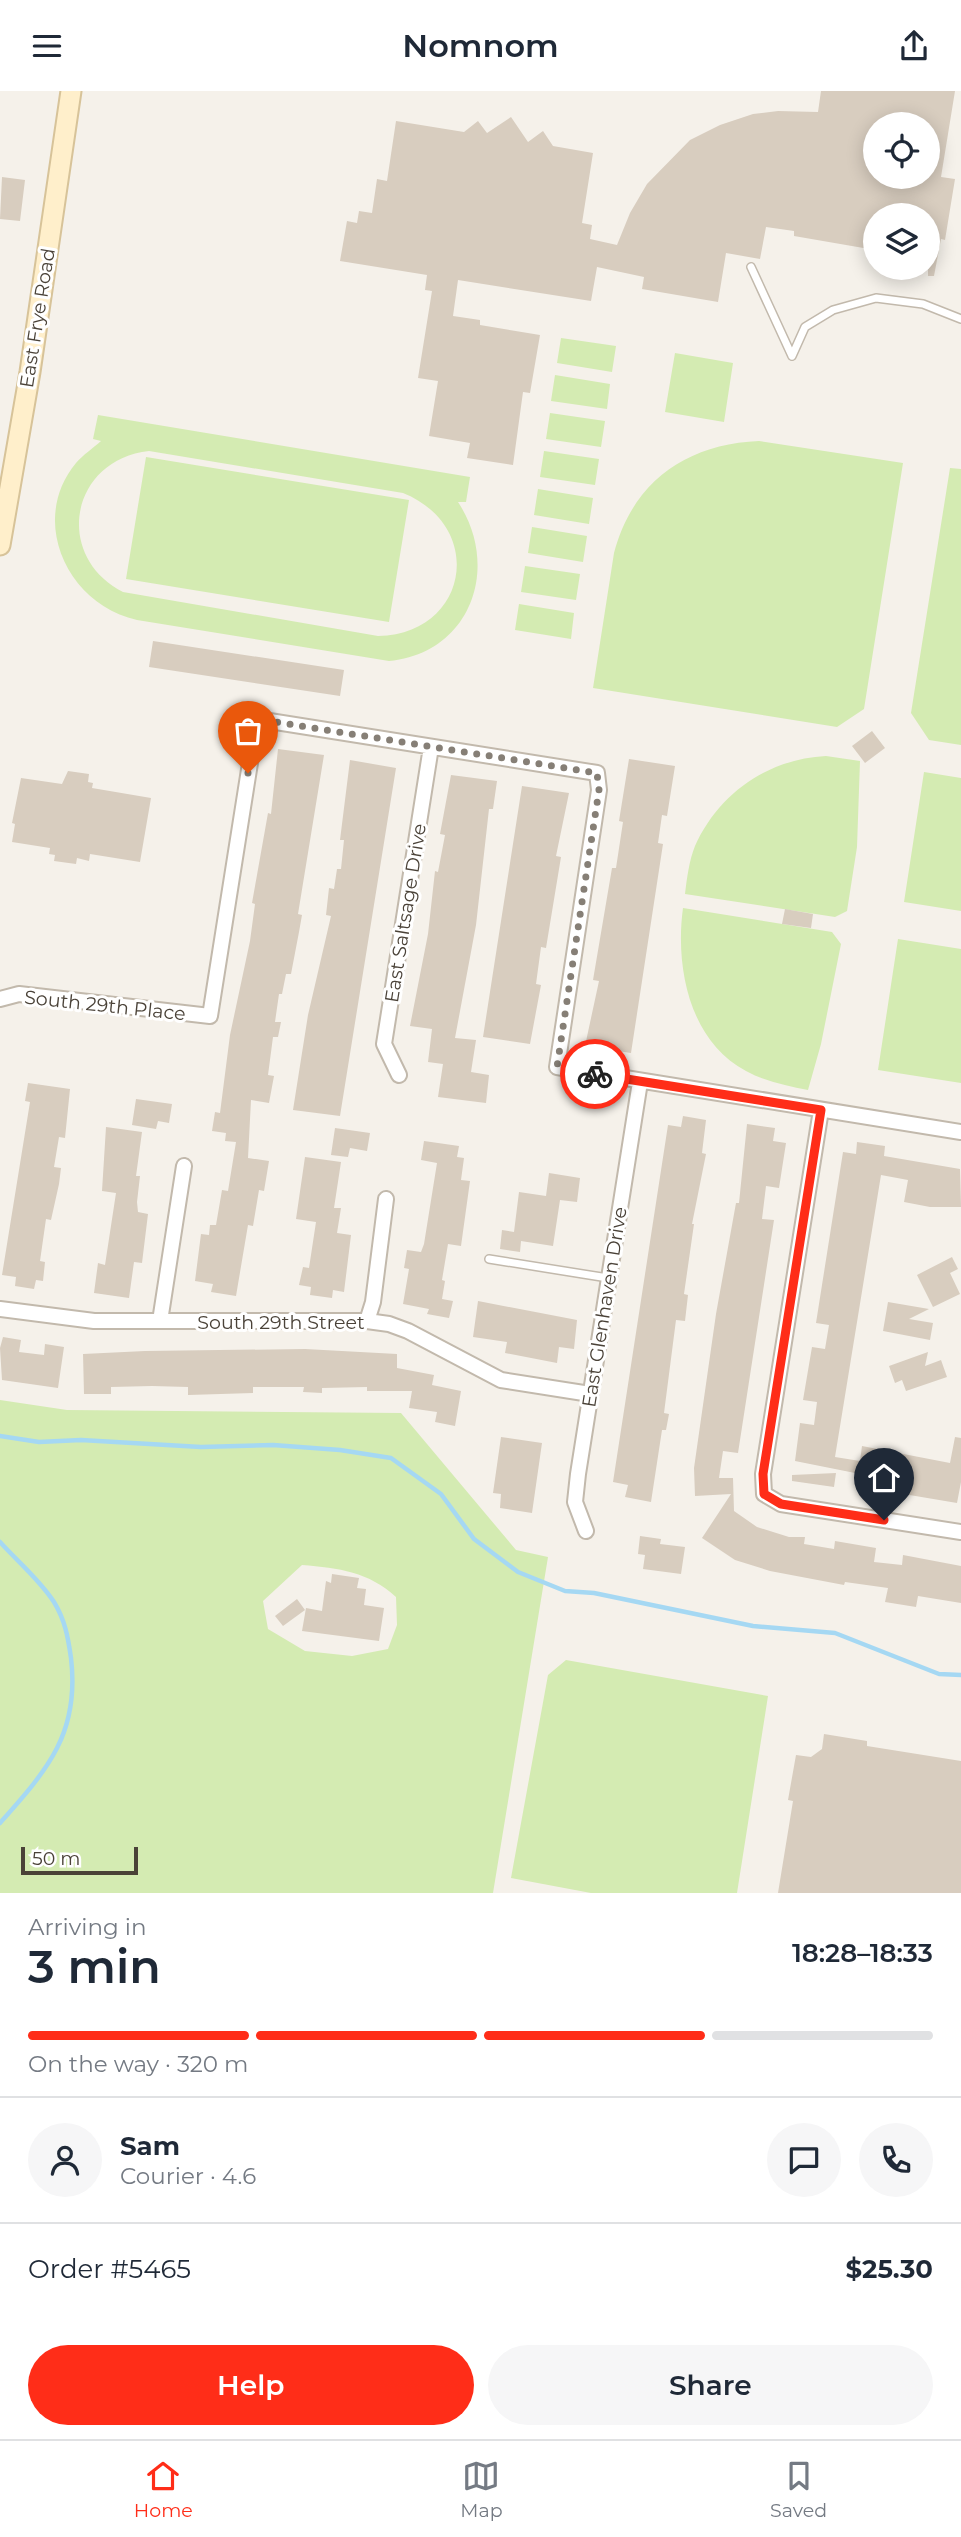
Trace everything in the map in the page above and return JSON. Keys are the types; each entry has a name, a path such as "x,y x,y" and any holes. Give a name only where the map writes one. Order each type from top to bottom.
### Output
{"street":[{"name":"East Frye Road","path":"0,545 30,372 71,91"},
{"name":"South 29th Place","path":"0,999 19,994 210,1016 257,719 431,747"},
{"path":"431,747 597,773 599,790 557,1067 961,1132"},
{"name":"East Saltsage Drive","path":"398,1075 384,1044 431,747"},
{"name":"East Glenhaven Drive","path":"586,1531 575,1502 640,1082"},
{"path":"821,1110 763,1474 764,1494 781,1504 961,1532"},
{"path":"160,1321 184,1166"},
{"path":"368,1321 373,1302 386,1199"},
{"name":"South 29th Street","path":"0,1309 94,1321 368,1321 389,1324 408,1331 501,1380 590,1394"}],"lane":[{"path":"751,267 792,356 805,327 833,310 876,298 923,304 961,319"},
{"path":"489,1259 609,1278"}],"green space":[{"path":"561,338 616,346 612,372 557,363"},
{"path":"675,353 733,363 724,422 665,412"},
{"path":"555,375 610,384 607,409 551,401"},
{"path":"550,413 605,421 601,447 546,439"},
{"path":"98,415 470,477 466,502 458,502 471,527 477,553 477,579 470,603 458,624 440,642 417,655 389,661 137,620 113,611 92,597 75,579 63,558 56,534 56,510 62,486 76,463 101,441 93,439","holes":["149,451 403,493 430,509 447,529 456,553 456,577 448,599 432,618 408,631 378,636 123,592 101,576 86,556 80,534 80,511 88,490 102,472 122,458"]},
{"path":"759,441 903,463 864,709 837,727 593,688 614,553 635,506 649,487 686,459 733,444"},
{"path":"544,451 599,459 595,485 540,477"},
{"path":"146,457 409,500 389,622 126,579"},
{"path":"950,468 961,469 961,745 929,740 911,713"},
{"path":"538,489 593,498 589,524 534,515"},
{"path":"532,527 587,536 583,562 528,553"},
{"path":"525,566 580,574 576,600 521,592"},
{"path":"519,604 574,613 571,639 515,630"},
{"path":"826,756 860,761 857,847 847,911 835,917 685,894 695,846 717,810 732,795 748,782 784,764"},
{"path":"924,772 961,778 961,911 904,902"},
{"path":"683,908 832,932 841,944 821,1044 808,1090 777,1083 746,1071 727,1058 711,1041 699,1022 684,977 681,954"},
{"path":"898,939 961,949 961,1083 878,1070"},
{"path":"0,1400 67,1410 401,1413 516,1550 548,1557 493,1893 0,1893","holes":["302,1565 353,1573 375,1582 396,1597 397,1625 388,1649 352,1656 305,1651 268,1629 263,1601"]},
{"path":"566,1660 768,1696 737,1893 591,1893 511,1878 548,1675"}],"building":[{"path":"821,91 955,91 941,177 955,179 945,240 941,239 940,244 940,203 863,203 863,248 794,236 794,231 766,227 760,259 726,253 718,302 642,289 644,277 597,267 591,301 458,280 453,316 480,320 480,325 540,335 530,393 523,392 513,465 467,458 470,443 429,436 438,381 418,378 432,291 425,290 427,275 340,261 347,221 357,223 359,211 372,213 377,179 387,181 396,121 464,132 478,121 487,133 511,117 528,142 543,131 553,146 593,153 582,223 592,225 590,239 617,245 630,213 647,184 690,140 720,125 753,114 778,111 818,112"},
{"path":"2,177 25,180 20,221 0,219"},
{"path":"153,641 344,670 340,696 149,667"},
{"path":"872,731 885,748 865,763 852,746"},
{"path":"278,749 324,755 298,914 302,915 299,932 291,974 286,974 282,994 279,994 275,1022 281,1022 278,1037 273,1037 268,1075 274,1076 269,1103 251,1100 248,1158 269,1161 264,1191 259,1190 253,1226 248,1225 236,1296 211,1292 213,1284 195,1281 201,1234 209,1235 210,1225 216,1225 222,1190 228,1191 236,1142 225,1141 226,1133 212,1131 215,1112 220,1113 230,1035 250,941 255,904 252,903 268,813 271,814"},
{"path":"629,759 675,766 667,816 662,815 658,843 663,844 631,1053 585,1046 599,981 593,980 612,868 616,868 623,822 619,821"},
{"path":"350,760 396,768 340,1116 293,1110 308,1015 331,916 326,915 329,888 334,889 337,869 341,869 344,840 340,840"},
{"path":"68,771 89,774 88,782 93,783 92,788 151,798 140,862 90,854 89,861 77,858 76,864 54,861 55,855 49,854 50,848 12,842 15,824 12,823 21,778 62,784"},
{"path":"451,775 497,781 493,809 489,809 476,925 455,1038 476,1040 471,1072 489,1075 486,1103 438,1097 443,1064 428,1062 432,1029 410,1026 428,934 435,871 438,872 445,835 440,834"},
{"path":"522,786 569,793 556,856 561,857 546,948 541,947 536,984 541,985 530,1044 483,1037"},
{"path":"785,909 813,914 811,928 782,924"},
{"path":"28,1083 70,1089 65,1138 59,1137 54,1167 61,1168 59,1184 51,1220 46,1219 40,1261 45,1262 43,1281 36,1280 34,1289 15,1286 16,1277 2,1275 30,1102 25,1101"},
{"path":"136,1099 172,1104 169,1123 158,1121 156,1129 132,1125"},
{"path":"683,1116 706,1120 702,1153 706,1154 692,1224 684,1294 688,1295 685,1321 676,1320 664,1413 669,1414 666,1430 662,1430 651,1502 625,1497 628,1485 613,1482 668,1125 681,1127"},
{"path":"747,1124 775,1128 773,1141 786,1143 779,1188 766,1186 762,1219 774,1220 738,1453 723,1451 719,1478 733,1478 734,1511 757,1527 789,1537 805,1537 804,1544 834,1549 835,1541 876,1548 874,1562 902,1565 903,1555 961,1566 961,1603 918,1596 916,1607 885,1602 888,1588 845,1582 844,1585 770,1571 735,1560 702,1538 731,1494 695,1496 694,1468 716,1314 736,1203 739,1203"},
{"path":"106,1127 142,1132 136,1176 140,1176 137,1202 138,1212 148,1214 142,1263 134,1262 129,1298 94,1293 98,1263 105,1265 116,1193 102,1191"},
{"path":"335,1128 370,1133 367,1151 350,1148 348,1157 331,1155"},
{"path":"424,1141 459,1146 457,1157 464,1158 461,1180 470,1181 461,1246 448,1244 442,1280 445,1281 442,1299 453,1301 449,1318 427,1314 429,1309 403,1304 409,1269 404,1268 407,1250 421,1252 424,1244 437,1163 421,1160"},
{"path":"857,1142 885,1146 884,1156 960,1169 961,1207 930,1207 904,1202 908,1180 881,1175 835,1457 860,1461 862,1446 950,1463 955,1437 961,1438 961,1482 957,1503 868,1488 870,1476 795,1461 800,1423 814,1425 817,1402 803,1400 812,1347 825,1349 829,1325 816,1323 843,1152 856,1154"},
{"path":"305,1157 341,1162 334,1208 341,1208 337,1233 351,1235 344,1292 333,1290 332,1298 310,1295 311,1287 299,1285 303,1267 309,1268 316,1222 296,1219"},
{"path":"549,1173 580,1178 577,1202 560,1200 553,1246 521,1241 520,1252 500,1249 502,1230 514,1232 519,1192 546,1196"},
{"path":"952,1257 958,1269 950,1273 960,1294 933,1307 917,1275"},
{"path":"478,1301 577,1320 574,1349 559,1347 557,1363 505,1353 507,1342 473,1337"},
{"path":"888,1302 929,1309 909,1319 933,1323 930,1340 883,1331"},
{"path":"3,1337 21,1340 19,1352 44,1355 45,1344 64,1347 58,1388 2,1380 0,1348"},
{"path":"305,1349 397,1354 397,1368 434,1375 432,1385 461,1391 455,1426 435,1422 437,1412 409,1408 412,1391 367,1391 367,1387 322,1388 322,1393 303,1392 304,1387 253,1387 253,1393 188,1395 188,1387 111,1387 111,1394 84,1394 83,1354"},
{"path":"928,1352 925,1366 941,1360 947,1377 906,1391 902,1380 895,1383 889,1366"},
{"path":"501,1437 542,1443 532,1513 500,1508 501,1494 493,1493"},
{"path":"836,1473 834,1487 792,1481 792,1475"},
{"path":"640,1536 661,1539 660,1544 685,1547 681,1574 643,1569 645,1555 638,1554"},
{"path":"332,1574 359,1578 357,1588 366,1589 364,1605 384,1608 379,1641 302,1631 306,1608 322,1611 326,1581 331,1583"},
{"path":"297,1599 305,1610 283,1626 275,1616"},
{"path":"824,1734 867,1741 867,1746 961,1761 961,1893 778,1893 793,1801 788,1800 796,1755 811,1757 822,1749"}],"waterway":[{"path":"0,1436 39,1442 81,1440 201,1447 273,1445 340,1450 391,1458 441,1494 474,1539 518,1572 565,1591 594,1593 753,1626 835,1633 939,1674 961,1675"},
{"path":"0,1542 42,1586 58,1609 69,1643 72,1685 65,1730 56,1749 32,1786 0,1823"}],"way so far":[{"path":"248,773 257,719 597,773 599,790 557,1067 595,1074"}],"route":[{"path":"595,1074 821,1110 763,1474 764,1494 781,1504 884,1520"}]}
